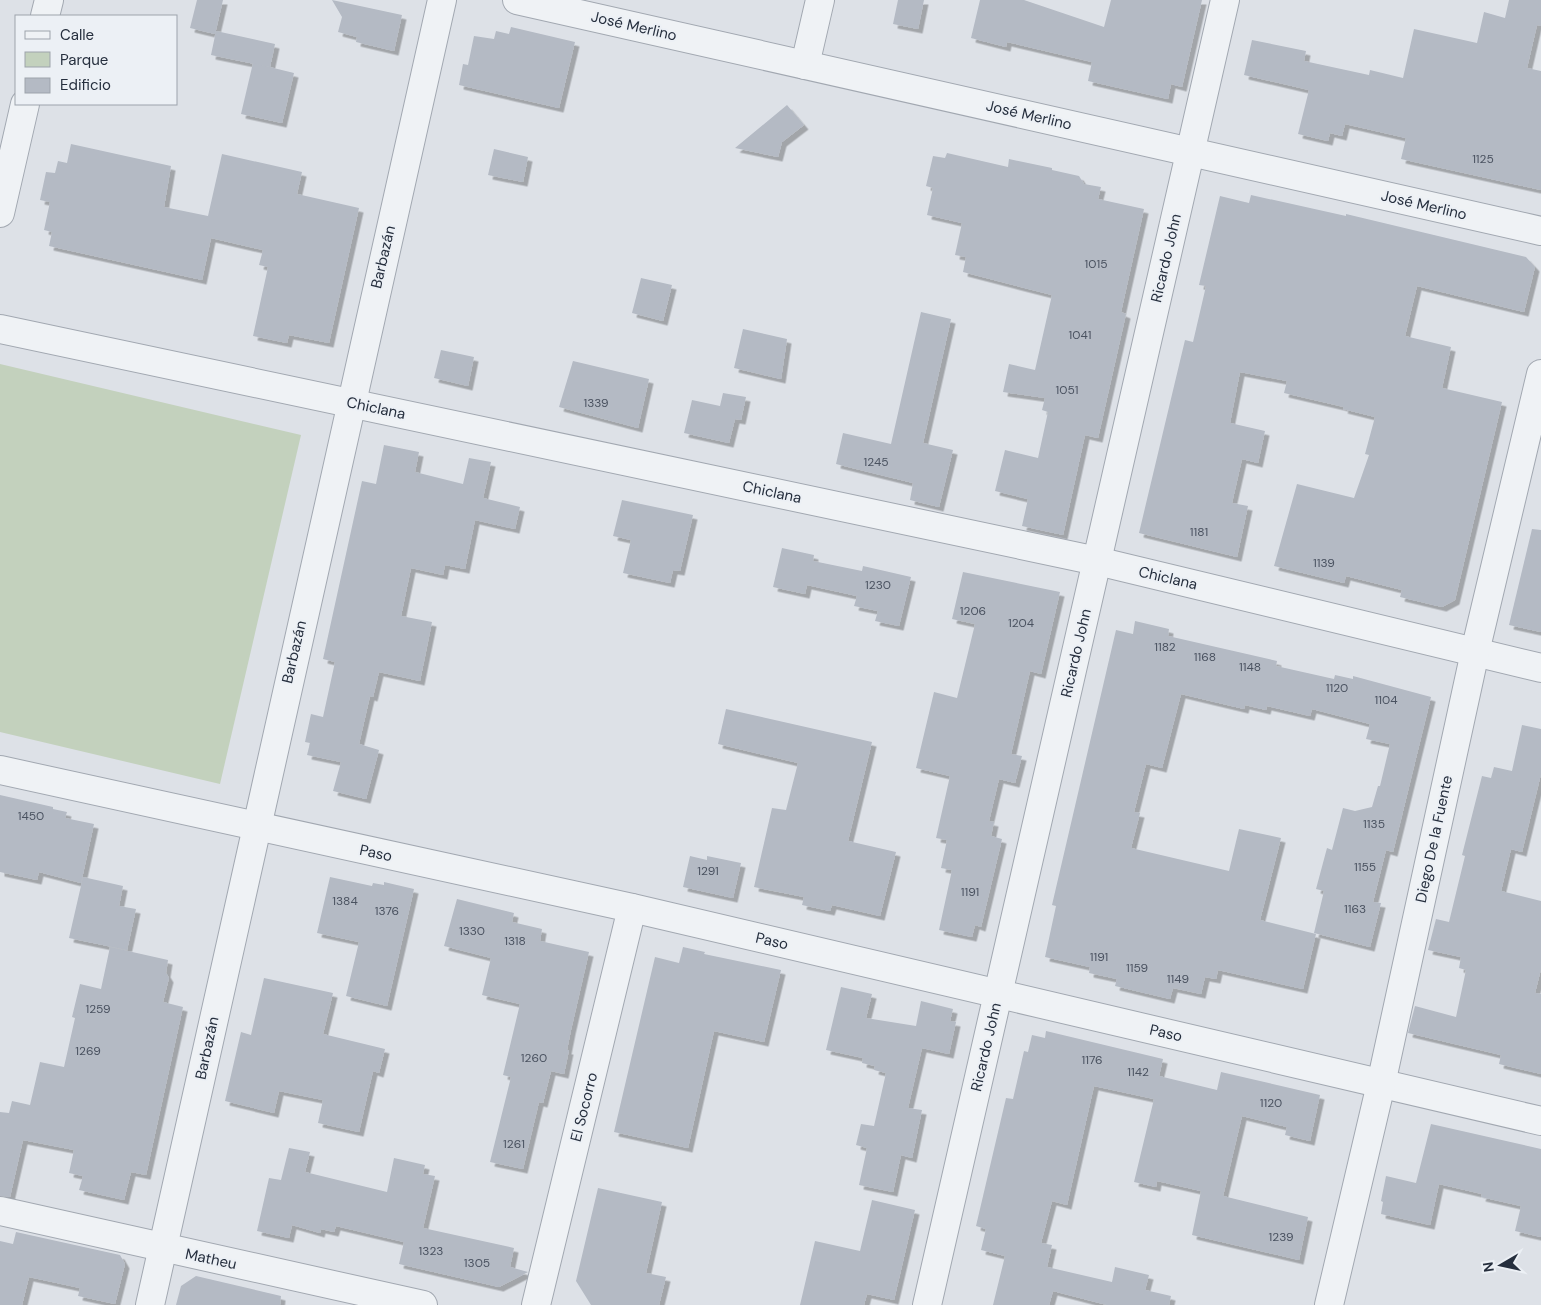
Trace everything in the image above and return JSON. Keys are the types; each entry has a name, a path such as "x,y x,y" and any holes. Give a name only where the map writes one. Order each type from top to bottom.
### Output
{"street":[{"path":"45,15 48,0"},
{"name":"Barbazán","path":"150,1305 255,826 442,0"},
{"name":"José Merlino","path":"517,0 1541,232"},
{"path":"805,64 820,0"},
{"name":"Ricardo John","path":"927,1305 1225,0"},
{"path":"0,213 25,105"},
{"name":"Chiclana","path":"0,329 1097,561 1541,668"},
{"name":"Diego De la Fuente","path":"1329,1305 1381,1084 1475,652 1541,374"},
{"name":"Paso","path":"0,770 632,908 1541,1121"},
{"name":"El Socorro","path":"536,1305 632,908"},
{"name":"Matheu","path":"0,1211 423,1305"}],"green space":[{"path":"0,364 301,435 220,784 0,732"}],"building":[{"path":"197,0 223,0 215,34 190,28"},
{"path":"332,0 402,15 394,51 356,42 357,37 338,32 342,17"},
{"path":"898,0 924,0 918,29 893,24"},
{"path":"980,0 1024,0 1104,27 1111,0 1202,0 1182,87 1171,84 1168,99 1088,81 1092,62 1007,42 1006,47 971,38"},
{"path":"1509,0 1541,0 1541,26 1537,25 1527,68 1541,71 1541,190 1401,159 1406,138 1345,124 1342,136 1330,133 1328,141 1298,134 1309,90 1244,75 1252,40 1306,51 1304,61 1369,75 1370,70 1403,78 1414,29 1477,43 1484,12 1505,18"},
{"path":"511,27 575,42 559,108 459,85 463,64 468,65 474,36 494,39 496,31 509,34"},
{"path":"216,31 275,44 270,67 211,55"},
{"path":"253,63 294,73 282,123 241,114"},
{"path":"787,105 804,125 782,142 778,157 735,148"},
{"path":"71,144 171,166 164,207 208,216 222,154 302,172 297,194 359,208 329,343 289,335 287,343 253,336 268,267 259,265 263,250 211,238 202,280 49,246 52,232 44,230 50,202 40,200 46,172 55,173 58,161 67,163"},
{"path":"494,149 528,157 523,182 488,175"},
{"path":"947,153 1008,167 1009,159 1052,168 1052,170 1079,176 1084,184 1101,187 1098,199 1144,209 1121,312 1126,314 1098,438 1085,435 1063,535 1022,526 1028,499 995,491 1005,450 1038,458 1048,412 1042,410 1045,398 1003,392 1009,364 1035,370 1052,295 963,272 966,257 955,255 962,223 927,215 933,188 926,186 933,156 945,158"},
{"path":"1251,195 1346,216 1346,214 1526,257 1535,267 1524,312 1417,286 1405,336 1451,347 1442,388 1502,402 1455,600 1442,607 1400,597 1402,590 1346,576 1344,583 1274,566 1297,484 1354,498 1369,455 1365,454 1375,417 1343,409 1344,407 1284,393 1287,381 1240,372 1230,423 1265,431 1258,463 1242,459 1232,503 1248,506 1237,557 1139,533 1185,340 1193,342 1206,286 1199,285 1220,196 1249,203"},
{"path":"641,278 672,285 663,321 632,313"},
{"path":"921,312 951,319 923,443 953,450 939,507 910,500 913,483 836,464 843,433 891,444"},
{"path":"743,329 787,339 781,379 734,368"},
{"path":"441,350 474,357 468,386 434,378"},
{"path":"573,361 649,379 638,428 559,407"},
{"path":"723,393 746,397 741,420 735,419 729,443 684,433 692,400 720,406"},
{"path":"384,445 419,452 415,472 463,484 469,458 491,462 483,498 520,507 515,529 475,520 465,569 445,565 443,575 411,568 401,616 432,622 420,681 379,672 373,697 370,696 359,744 379,750 366,799 333,791 341,762 307,755 310,743 305,742 311,714 323,717 335,662 323,659 362,481 376,484"},
{"path":"622,500 693,515 680,571 673,570 670,583 623,573 631,540 613,536"},
{"path":"1532,529 1541,530 1541,632 1509,625"},
{"path":"782,548 814,555 813,561 862,571 863,566 911,577 899,626 875,621 878,611 854,606 857,596 807,585 805,594 773,587"},
{"path":"963,572 1060,592 1041,674 1030,671 1011,754 1022,756 1015,783 999,779 989,821 994,822 991,836 1002,839 981,927 975,925 972,937 939,930 952,870 941,868 947,840 936,838 950,776 916,768 934,692 957,698 975,624 952,619"},
{"path":"1135,621 1169,629 1168,636 1277,661 1276,666 1334,679 1335,675 1353,679 1353,676 1431,697 1393,852 1386,850 1373,902 1381,903 1370,947 1314,933 1324,891 1316,889 1327,848 1332,850 1343,808 1355,811 1372,807 1378,786 1380,786 1390,744 1366,739 1370,724 1312,709 1310,716 1267,706 1266,710 1245,705 1244,709 1181,694 1162,768 1146,764 1134,812 1140,813 1131,848 1229,871 1239,829 1281,838 1260,920 1316,934 1303,989 1218,970 1216,979 1205,977 1201,994 1173,988 1170,999 1115,986 1117,979 1089,973 1090,967 1045,957 1056,906 1052,905 1116,630 1133,634"},
{"path":"726,709 872,742 848,841 896,852 880,916 832,905 830,911 802,905 804,897 754,887 772,808 786,810 798,763 718,744"},
{"path":"1522,725 1541,729 1541,774 1522,852 1511,849 1501,891 1541,901 1541,969 1535,993 1541,994 1541,1074 1499,1064 1501,1055 1408,1033 1415,1006 1456,1017 1466,970 1459,968 1461,957 1428,950 1436,919 1449,922 1465,856 1462,855 1482,776 1491,778 1494,767 1512,771"},
{"path":"0,795 53,807 53,809 67,812 65,818 94,824 81,883 39,872 37,880 0,872"},
{"path":"690,856 707,860 707,856 741,863 733,898 683,887"},
{"path":"83,877 123,886 119,906 136,909 127,950 69,938"},
{"path":"330,877 372,886 373,883 384,885 384,882 414,889 387,1006 346,996 359,942 317,933"},
{"path":"457,899 514,913 512,922 542,929 540,941 589,952 571,1030 564,1074 551,1071 543,1103 539,1102 523,1169 490,1162 511,1077 503,1075 520,1004 482,995 491,958 444,946"},
{"path":"110,947 168,960 166,973 169,978 163,1002 183,1007 146,1175 131,1172 124,1200 79,1190 83,1176 69,1173 74,1150 23,1140 10,1197 0,1196 0,1112 9,1113 12,1101 30,1105 40,1062 64,1067 75,1018 72,1017 80,984 101,989"},
{"path":"683,947 705,952 704,954 781,970 764,1042 714,1031 688,1148 614,1132 655,957 679,963"},
{"path":"264,978 333,993 323,1034 385,1049 379,1073 373,1071 359,1132 318,1123 323,1100 279,1091 274,1113 225,1101 241,1032 251,1035"},
{"path":"841,987 872,994 866,1018 916,1026 921,1001 953,1009 950,1021 956,1022 949,1054 922,1048 908,1108 922,1110 912,1158 901,1155 893,1192 859,1185 867,1148 856,1145 861,1124 874,1126 886,1073 874,1070 875,1066 862,1063 863,1058 826,1050"},
{"path":"1046,1031 1163,1059 1159,1076 1217,1090 1221,1072 1320,1095 1310,1141 1285,1135 1287,1127 1242,1116 1223,1196 1308,1217 1299,1260 1192,1235 1201,1191 1157,1181 1156,1187 1134,1182 1154,1099 1094,1086 1067,1205 1052,1201 1041,1243 1052,1245 1047,1267 1112,1282 1115,1267 1149,1275 1145,1290 1171,1296 1169,1305 1107,1305 1053,1291 1049,1305 993,1305 1005,1256 981,1250 986,1229 976,1226 1006,1098 1013,1099 1024,1051 1028,1052 1032,1035 1045,1038"},
{"path":"1431,1124 1541,1149 1541,1237 1515,1231 1521,1206 1481,1197 1482,1194 1439,1184 1430,1225 1381,1214 1383,1202 1381,1201 1386,1176 1416,1183"},
{"path":"289,1148 310,1152 305,1172 387,1192 394,1158 425,1165 423,1174 435,1176 423,1228 514,1248 510,1267 528,1272 499,1287 399,1264 404,1242 336,1226 334,1232 321,1229 320,1233 292,1225 289,1238 257,1231 269,1178 281,1180"},
{"path":"598,1188 662,1202 646,1273 666,1277 659,1305 591,1305 576,1281"},
{"path":"872,1200 915,1210 894,1300 867,1294 864,1305 800,1305 815,1241 860,1251"},
{"path":"16,1232 120,1255 125,1264 115,1304 78,1296 80,1288 29,1277 22,1305 0,1305 0,1241 13,1244"},
{"path":"196,1276 281,1296 280,1305 176,1305 181,1286"}]}
